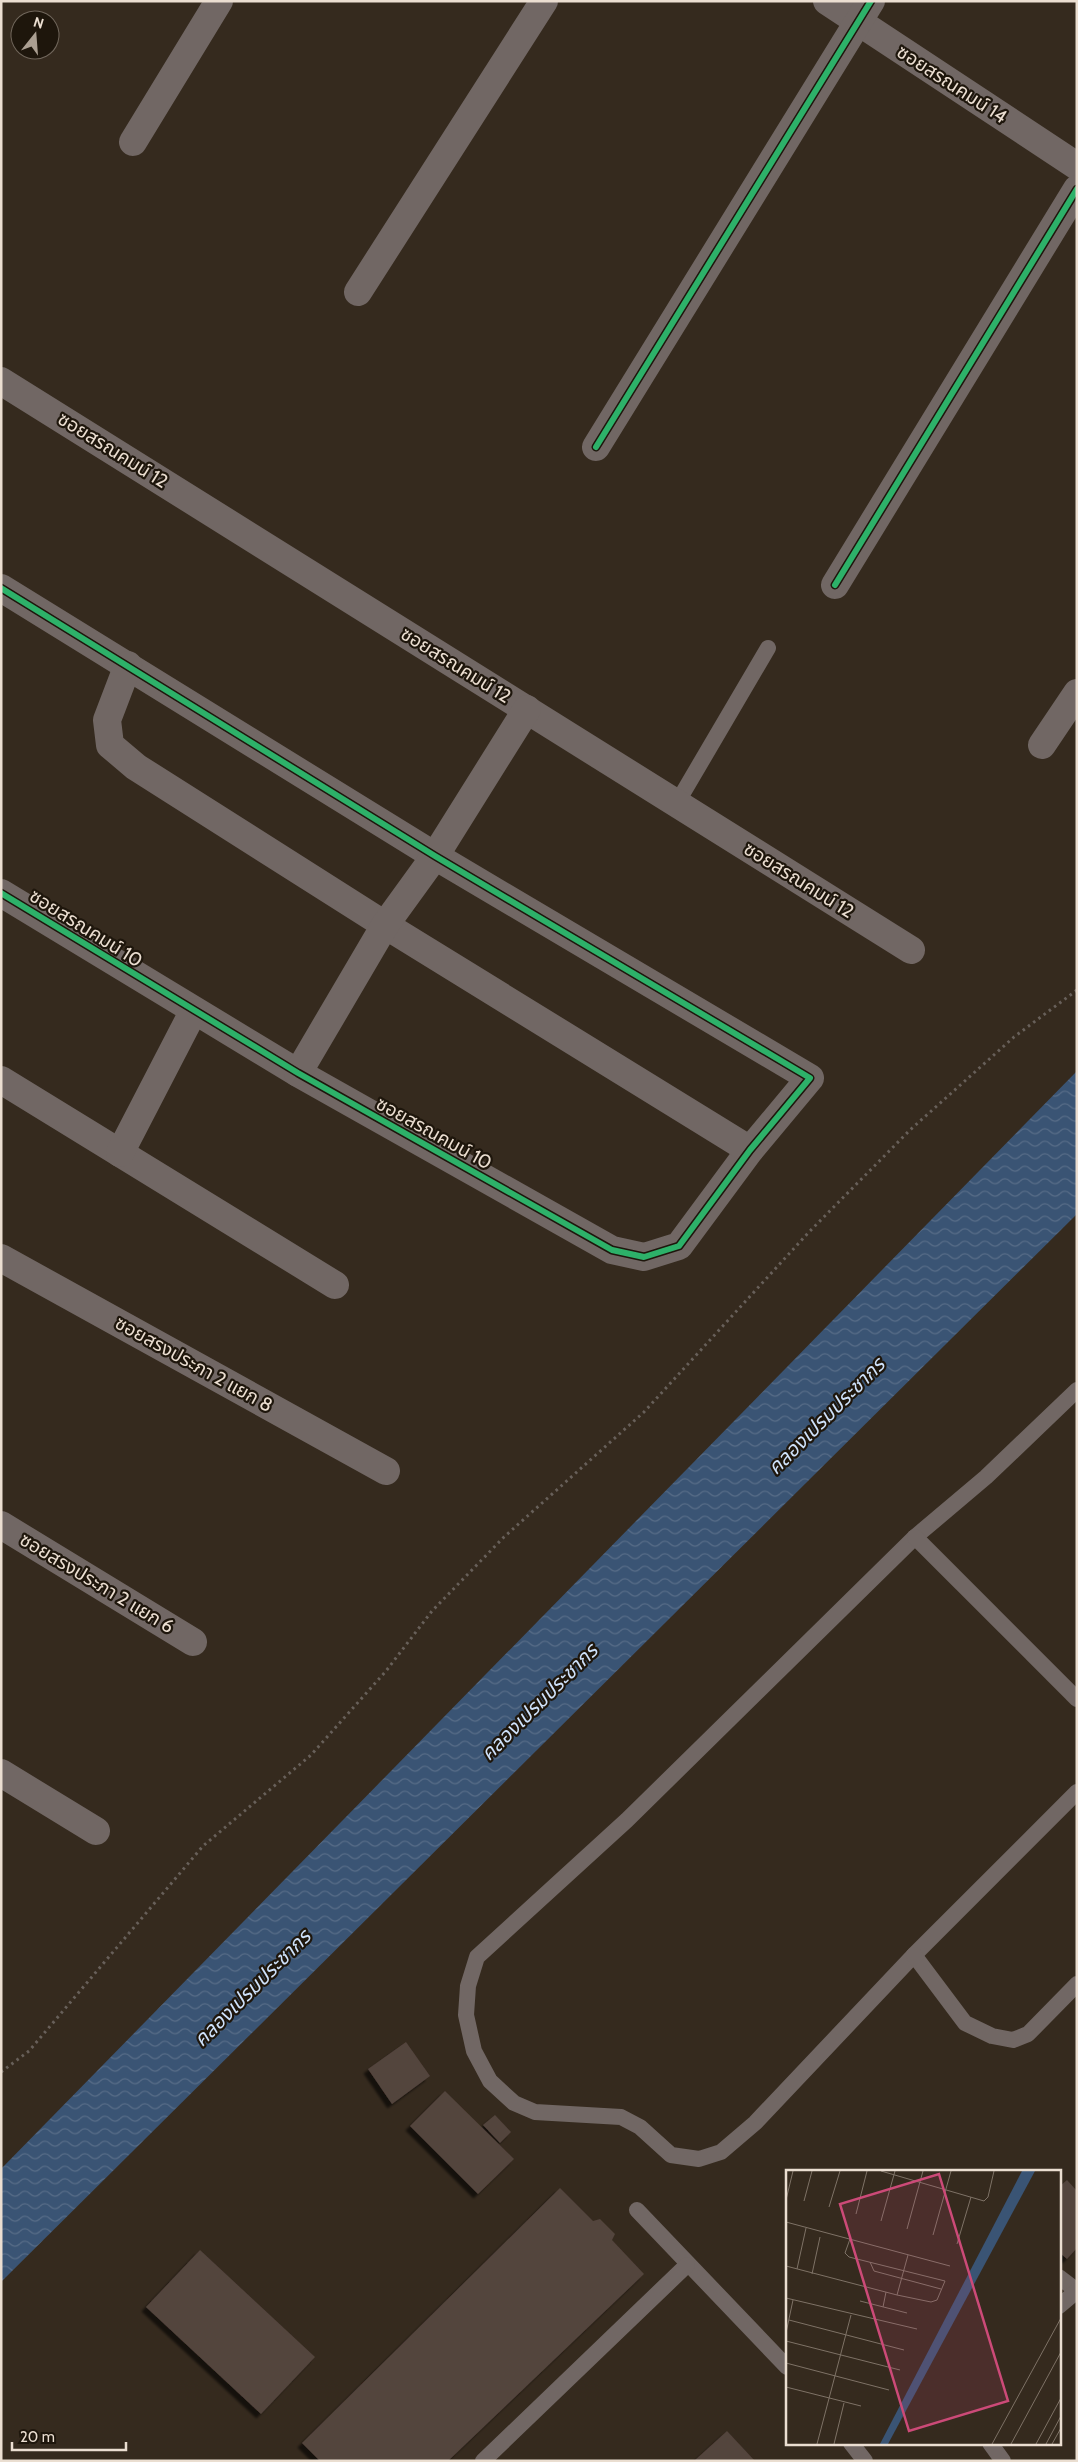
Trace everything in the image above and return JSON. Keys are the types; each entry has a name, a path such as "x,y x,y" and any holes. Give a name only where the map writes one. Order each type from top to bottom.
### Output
{"street":[{"path":"133,142 219,1"},
{"path":"358,292 544,1"},
{"name":"ซอยสรณคมน์ 14","path":"827,1 864,11 1077,166"},
{"path":"596,447 864,11"},
{"path":"835,585 1077,189"},
{"name":"ซอยสรณคมน์ 12","path":"1,381 911,950"},
{"path":"1,588 435,856"},
{"path":"128,665 107,720 110,745 136,767 385,925 750,1150"},
{"path":"1042,745 1077,693"},
{"path":"298,1073 385,925 435,856 527,709"},
{"name":"ซอยสรณคมน์ 10","path":"1,893 193,1012 612,1250 644,1257 678,1246 750,1150 810,1078 435,856"},
{"path":"120,1153 193,1012"},
{"path":"1,1080 335,1286"},
{"name":"ซอยสรงประภา 2 แยก 8","path":"1,1258 386,1471"},
{"name":"ซอยสรงประภา 2 แยก 6","path":"1,1525 193,1642"},
{"path":"1,1773 96,1831"}],"lane":[{"path":"677,804 768,648"},
{"path":"1077,1390 986,1477 915,1537 628,1820 477,1957 468,1986 466,2015 474,2051 490,2082 514,2103 535,2112 621,2117 640,2127 671,2155 699,2159 721,2152 755,2123 914,1955 1077,1792"},
{"path":"915,1537 1077,1699"},
{"path":"914,1955 965,2022 992,2036 1012,2040 1028,2034 1077,1984"},
{"path":"637,2210 786,2366"},
{"path":"483,2461 687,2264"},
{"path":"1060,2278 1076,2290 1060,2305"},
{"path":"852,2444 865,2461"},
{"path":"991,2444 1003,2461"}],"path":[{"path":"1,2072 29,2051 203,1846 311,1755 386,1671 432,1610 504,1537 644,1412 809,1232 910,1130 1014,1037 1077,990"}],"water":[{"name":"คลองเปรมประชากร","path":"1077,1071 1077,1214 1,2282 1,2169"}],"building":[{"path":"406,2042 430,2076 392,2104 368,2069"},
{"path":"445,2091 514,2159 478,2194 410,2126"},
{"path":"495,2115 511,2132 500,2143 483,2125"},
{"path":"1067,2180 1077,2191 1077,2248 1067,2259 1060,2253 1060,2186"},
{"path":"560,2188 593,2221 600,2219 615,2234 612,2240 644,2274 448,2461 320,2461 302,2443"},
{"path":"200,2250 315,2357 261,2414 146,2307"},
{"path":"727,2431 755,2461 694,2461"}],"cycle path":[{"path":"596,447 871,1"},
{"path":"835,585 1077,189"},
{"path":"1,588 435,856 810,1078 750,1150 679,1246 644,1257 612,1250 298,1073 1,893"}]}
